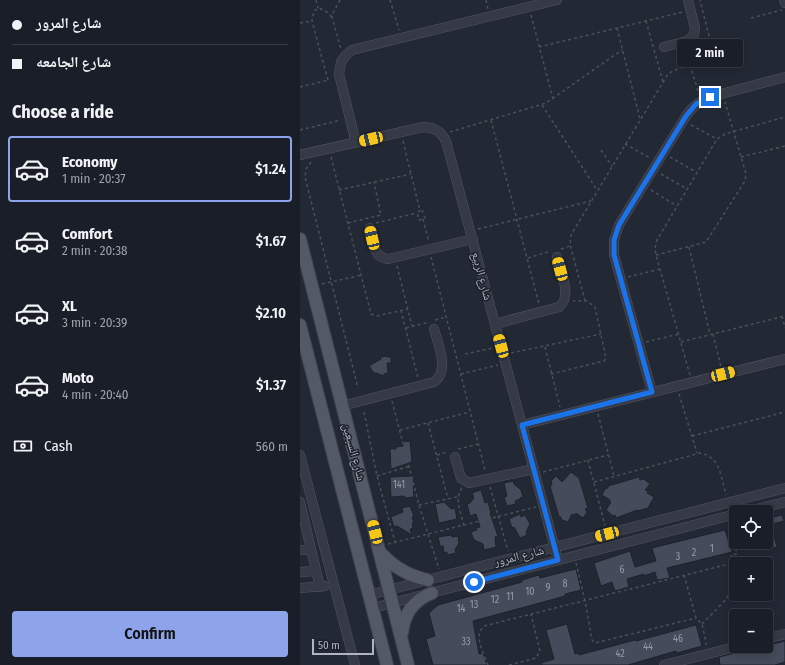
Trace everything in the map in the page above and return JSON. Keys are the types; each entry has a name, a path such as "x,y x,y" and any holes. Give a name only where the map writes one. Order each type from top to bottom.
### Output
{"main road":[{"name":"شارع السبعين","path":"300,239 408,665"},
{"name":"شارع السبعين","path":"300,325 387,665"},
{"path":"379,549 390,562 401,570 428,580"},
{"path":"402,640 402,627 407,614 415,603 432,593"}],"street":[{"path":"356,143 339,78 340,66 343,58 352,50 557,0"},
{"path":"664,47 687,41 693,37 695,28 688,0"},
{"path":"652,392 614,255 615,236 619,225 683,120 701,101 710,97 785,77"},
{"path":"300,155 427,127 435,129 442,134"},
{"name":"شارع الربيع","path":"442,134 446,141 472,235 558,560"},
{"path":"373,226 376,253 385,259 430,249 472,235"},
{"path":"495,324 560,307 565,301 566,293 557,252"},
{"path":"342,406 434,382 442,374 443,366 434,329"},
{"path":"522,425 785,359"},
{"path":"300,455 333,586 355,665"},
{"path":"455,457 460,475 466,482 473,483 535,472"},
{"name":"شارع المرور","path":"369,595 785,488"},
{"path":"773,505 785,502"},
{"path":"313,507 300,506 303,529 311,550 320,587"},
{"name":"شارع المرور","path":"373,608 729,516"},
{"path":"300,550 311,550"},
{"path":"300,572 316,571"},
{"path":"300,588 333,586"},
{"path":"773,637 785,634"},
{"path":"664,665 729,648"}],"path":[{"path":"316,0 318,8"},
{"path":"340,0 332,17 343,58"},
{"path":"390,0 401,38"},
{"path":"585,301 570,246 572,232 670,72 711,58 713,55 700,0"},
{"path":"529,7 553,99"},
{"path":"318,8 324,10 332,17"},
{"path":"318,8 314,11 312,21 328,80"},
{"path":"539,47 690,10"},
{"path":"750,18 785,10"},
{"path":"300,23 312,21"},
{"path":"646,21 663,82"},
{"path":"617,28 640,120"},
{"path":"442,134 542,105 553,99 622,50"},
{"path":"690,65 701,101"},
{"path":"300,87 339,78"},
{"path":"656,255 703,244 709,240 744,184 746,174 723,94"},
{"path":"542,105 598,190"},
{"path":"692,382 656,255 655,248 657,240 717,139 722,135 734,131 785,117"},
{"path":"300,130 350,118"},
{"path":"492,120 541,312"},
{"path":"683,120 717,139"},
{"path":"400,132 420,211 423,211 425,218 423,219 446,317 488,480 510,558"},
{"path":"625,144 687,189"},
{"path":"741,157 785,146"},
{"path":"358,388 305,174 308,166 325,150 339,190 370,312 377,316 408,309"},
{"path":"601,150 612,166"},
{"path":"663,154 697,172"},
{"path":"339,190 411,174"},
{"path":"348,223 382,214 374,182"},
{"path":"644,185 677,206"},
{"path":"472,235 517,219 591,201"},
{"path":"373,226 420,211"},
{"path":"417,213 419,220 423,219"},
{"path":"527,258 557,252 570,246"},
{"path":"689,247 723,374"},
{"path":"394,258 412,326"},
{"path":"620,279 660,269"},
{"path":"312,286 362,276"},
{"path":"551,374 605,361 606,357 595,307 589,302 585,301 565,301"},
{"path":"401,310 420,385"},
{"path":"782,316 785,328"},
{"path":"681,342 785,316"},
{"path":"406,328 446,317"},
{"path":"465,354 503,354 601,334"},
{"path":"638,343 679,334"},
{"path":"545,346 561,415"},
{"path":"461,374 503,354"},
{"path":"676,386 698,454"},
{"path":"390,393 419,505 441,576"},
{"path":"596,406 614,476"},
{"path":"364,412 394,542"},
{"path":"400,430 471,412"},
{"path":"692,436 785,412"},
{"path":"428,423 448,499"},
{"path":"594,482 698,454 705,454 716,462 728,502"},
{"path":"535,472 608,455"},
{"path":"588,460 607,534"},
{"path":"378,476 410,466"},
{"path":"464,526 457,497 459,491 466,482"},
{"path":"419,505 457,497"},
{"path":"379,549 394,542 464,526 544,505"},
{"path":"732,557 731,555 736,554 735,549"},
{"path":"574,556 585,601 592,640 597,643 696,618"},
{"path":"488,665 479,637 479,633 484,626 729,564"},
{"path":"684,575 696,618 702,624 706,642 705,654"},
{"path":"702,624 729,595"},
{"path":"509,665 536,658 539,654 531,614"}],"building":[{"path":"381,357 391,357 391,363 387,363 388,373 384,374 384,376 374,373 369,366 381,359"},
{"path":"410,441 412,462 391,469 390,449 396,449 396,447 403,446 403,442"},
{"path":"571,472 579,478 588,508 585,509 587,512 583,518 576,513 575,515 572,514 568,522 559,517 550,486 552,485 551,481 556,476 562,482"},
{"path":"411,476 413,478 414,497 391,497 390,477"},
{"path":"639,477 640,480 644,479 650,484 645,490 654,497 648,508 637,510 616,518 615,515 613,516 606,510 611,502 609,502 610,500 602,495 605,489 608,488 608,486"},
{"path":"513,481 514,484 521,490 523,497 515,501 516,504 507,506 504,497 507,496 504,483"},
{"path":"481,490 485,503 488,502 498,536 495,537 496,547 484,550 483,544 474,540 471,532 480,527 476,514 470,516 467,504 474,498 472,493"},
{"path":"444,502 451,509 455,508 457,519 439,523 435,504"},
{"path":"410,506 414,516 412,517 414,523 412,523 413,528 410,529 412,535 397,526 394,527 391,517 403,512 402,508"},
{"path":"520,514 521,517 525,515 530,524 526,532 527,535 520,538 514,527 512,528 509,519"},
{"path":"782,515 784,521 773,524 773,517"},
{"path":"725,530 729,543 729,549 731,549 732,552 667,568 670,578 657,580 655,572 644,576 644,574 627,579 629,587 615,591 612,582 601,586 594,563 630,551 635,567 656,561 652,548"},
{"path":"773,532 777,547 773,548"},
{"path":"452,535 452,537 458,536 459,543 455,550 456,553 447,555 447,552 444,553 443,546 440,546 438,537"},
{"path":"576,569 581,590 565,594 565,596 473,621 479,654 483,653 487,665 433,665 426,639 435,636 429,613 438,605 522,582 522,580 539,575 540,578"},
{"path":"567,624 575,654 578,653 579,655 696,625 702,646 677,653 676,651 628,665 542,665 541,663 554,659 546,630"},
{"path":"785,641 785,662 775,665 720,665 719,657 736,653 773,653 773,644"}],"route":[{"path":"474,582 558,560 522,425 652,392 614,255 614,240 619,225 686,116 696,104 710,97"}]}
